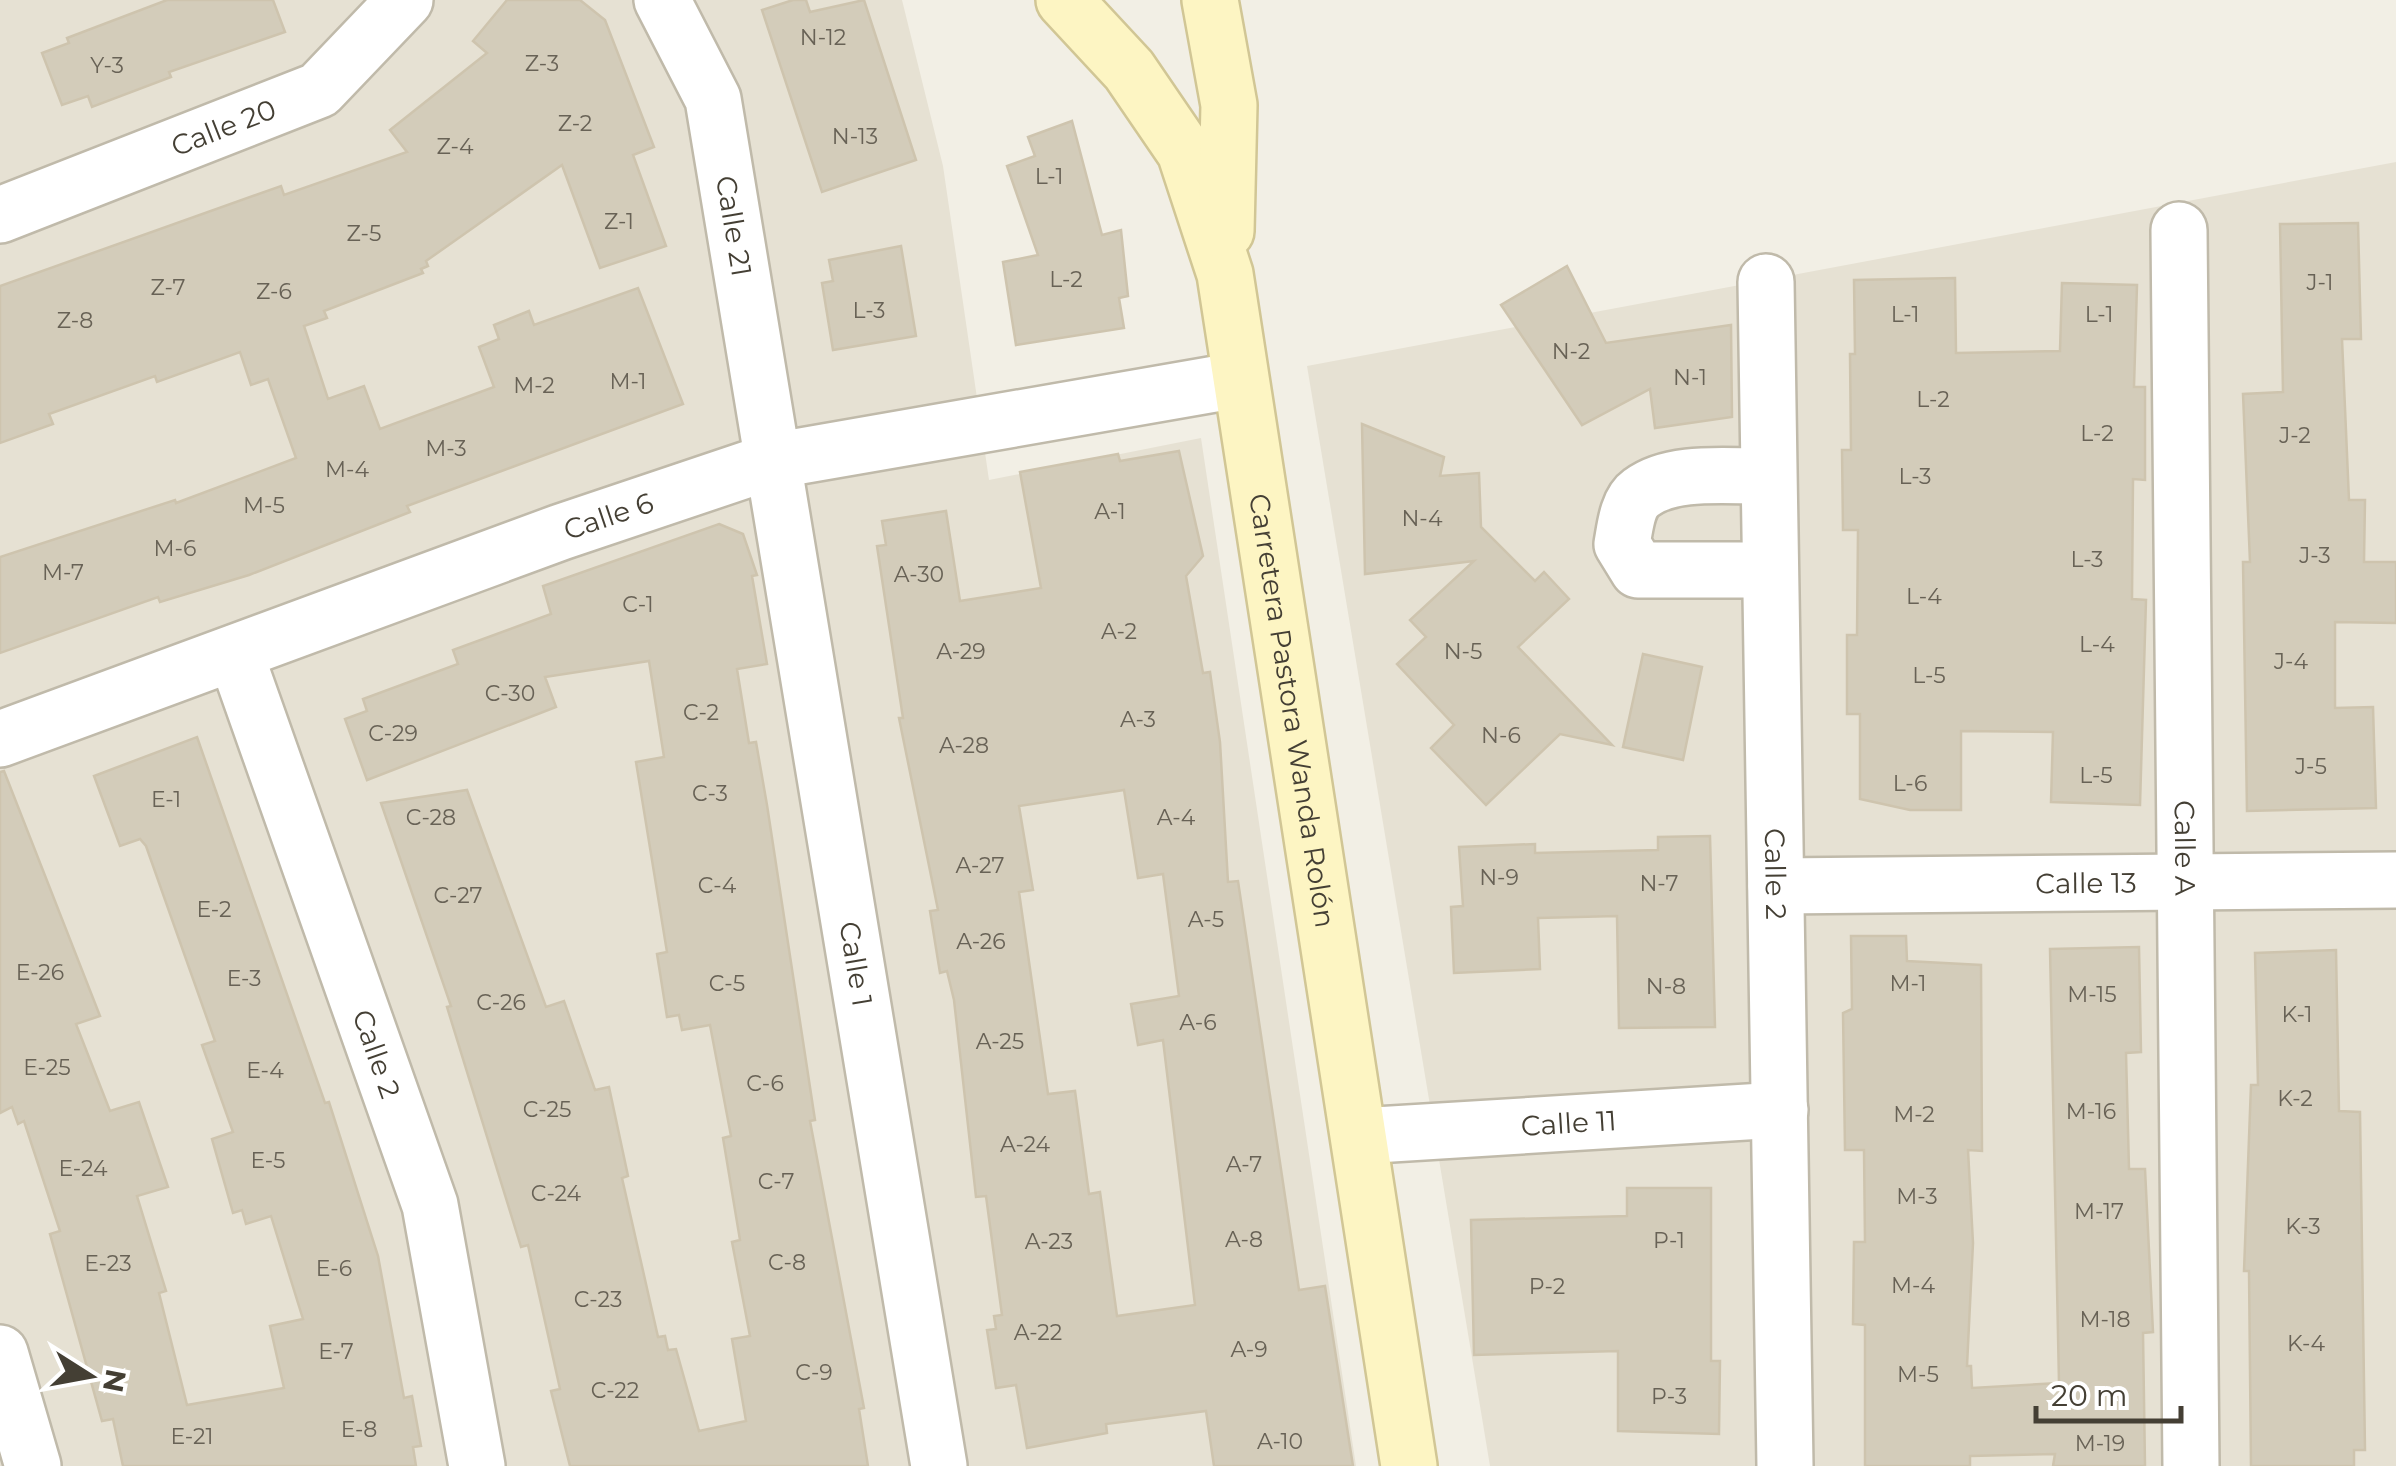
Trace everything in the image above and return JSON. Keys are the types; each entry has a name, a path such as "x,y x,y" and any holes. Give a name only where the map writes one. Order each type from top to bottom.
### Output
{"street":[{"name":"Calle 20","path":"4,201 319,90 405,0"},
{"name":"Calle 21","path":"662,0 713,99 772,462"},
{"path":"1210,0 1228,105 1224,274"},
{"name":"Carretera Pastora Wanda Rolón","path":"1085,8 1185,152 1224,274 1408,1466"},
{"name":"Calle A","path":"2179,230 2191,1466"},
{"name":"Calle 2","path":"1766,282 1785,1466"},
{"name":"Calle 6","path":"0,739 561,532 772,462 1238,380"},
{"name":"Calle 1","path":"772,462 939,1466"},
{"path":"1767,476 1669,480 1638,494 1626,519 1622,544 1638,570 1769,570"},
{"name":"Calle 2","path":"235,653 430,1205 477,1466"},
{"name":"Calle 13","path":"1776,886 2396,880"},
{"name":"Calle 11","path":"1359,1136 1780,1110"},
{"path":"0,1354 33,1466"}],"shaded area":[{"path":"0,0 902,0 943,166 989,480 1201,438 1356,1466 0,1466"},
{"path":"2396,162 2396,1466 1490,1466 1307,366"}],"building":[{"path":"167,0 273,0 285,32 169,72 171,77 92,107 88,96 62,105 42,53 69,43 67,38"},
{"path":"507,0 580,0 605,20 654,147 633,155 666,246 600,268 562,165 426,261 428,266 421,269 423,273 324,311 327,318 304,326 328,399 364,386 380,429 494,387 479,347 499,339 494,325 529,311 534,325 638,288 683,404 407,506 410,512 249,575 160,602 158,597 0,653 0,557 175,500 176,503 296,458 268,379 251,385 240,352 157,382 155,376 49,414 53,424 0,443 0,286 281,186 284,195 407,152 390,130 487,53 473,41"},
{"path":"806,0 810,12 864,0 916,160 822,192 762,10"},
{"path":"1072,121 1102,235 1121,230 1128,296 1119,298 1124,328 1016,345 1003,262 1038,255 1007,166 1035,156 1028,137"},
{"path":"2358,223 2361,339 2342,339 2349,500 2365,500 2364,562 2396,562 2396,623 2335,622 2335,708 2373,707 2376,808 2247,811 2243,562 2250,562 2243,394 2283,392 2280,224"},
{"path":"901,246 916,336 833,350 822,283 833,281 829,260"},
{"path":"1567,266 1606,343 1731,325 1732,417 1655,428 1650,389 1582,425 1501,305"},
{"path":"1955,278 1956,353 2060,351 2062,283 2137,285 2134,387 2145,387 2145,480 2133,479 2132,599 2146,600 2140,805 2051,802 2053,732 1961,731 1961,810 1910,810 1860,799 1860,714 1847,714 1847,635 1857,635 1858,530 1843,530 1842,450 1851,450 1854,280"},
{"path":"1362,424 1444,457 1440,476 1479,473 1481,527 1535,581 1544,572 1569,599 1518,647 1612,745 1560,734 1486,805 1431,748 1454,725 1397,664 1426,637 1410,620 1474,561 1365,574"},
{"path":"1179,451 1203,556 1186,576 1203,673 1210,672 1220,742 1228,882 1238,881 1299,1290 1325,1286 1353,1466 1214,1466 1206,1411 1106,1424 1107,1433 1027,1448 1016,1385 996,1388 987,1330 996,1329 994,1316 1002,1315 986,1196 976,1197 954,1000 947,971 940,973 930,911 938,910 899,718 903,718 877,546 886,545 882,521 946,511 960,601 1041,588 1020,472 1118,454 1120,461","holes":["1124,790 1138,878 1163,874 1179,996 1131,1004 1138,1045 1163,1040 1195,1305 1117,1316 1100,1192 1089,1194 1075,1091 1048,1094 1019,892 1033,890 1019,806"]},
{"path":"719,524 743,534 757,575 752,576 767,664 737,669 749,743 756,742 767,805 815,1120 810,1121 864,1408 859,1409 868,1466 570,1466 551,1391 560,1389 528,1245 521,1247 447,1007 451,1006 381,803 467,790 546,1007 564,1001 595,1090 609,1087 628,1176 622,1178 658,1337 665,1336 668,1350 676,1349 699,1431 746,1421 732,1339 750,1336 732,1242 740,1240 723,1138 731,1136 710,1025 682,1030 679,1015 667,1017 657,954 667,952 636,762 664,757 649,661 545,677 556,707 367,780 345,719 367,711 363,699 458,664 453,650 551,614 543,586"},
{"path":"1643,654 1702,667 1683,760 1623,747"},
{"path":"197,737 325,1103 329,1102 378,1256 404,1398 412,1396 421,1446 413,1447 416,1466 123,1466 113,1419 102,1421 50,1234 60,1231 24,1121 18,1124 12,1107 0,1113 0,772 4,771 100,1016 76,1024 110,1111 139,1102 168,1187 137,1196 166,1291 159,1293 187,1405 284,1388 270,1326 303,1319 271,1216 246,1224 242,1210 233,1213 212,1139 233,1132 202,1045 215,1041 146,846 140,839 120,846 94,776"},
{"path":"1710,836 1715,1027 1619,1028 1617,916 1538,918 1540,969 1454,973 1451,907 1463,906 1459,847 1535,844 1535,853 1658,850 1658,837"},
{"path":"1851,936 1906,936 1907,961 1981,965 1982,1151 1968,1150 1973,1243 1967,1366 1971,1366 1972,1388 2059,1383 2050,949 2139,947 2141,1052 2126,1053 2129,1169 2145,1169 2153,1332 2143,1333 2145,1466 2053,1466 2055,1454 1970,1456 1970,1466 1865,1466 1865,1325 1853,1324 1854,1242 1865,1242 1864,1150 1845,1150 1843,1013 1852,1009"},
{"path":"2336,950 2339,1111 2360,1112 2365,1450 2354,1450 2354,1466 2251,1466 2249,1271 2244,1271 2251,1085 2258,1085 2255,953"},
{"path":"1627,1188 1711,1188 1711,1361 1720,1361 1719,1434 1618,1431 1618,1351 1474,1355 1471,1220 1627,1216"}]}
